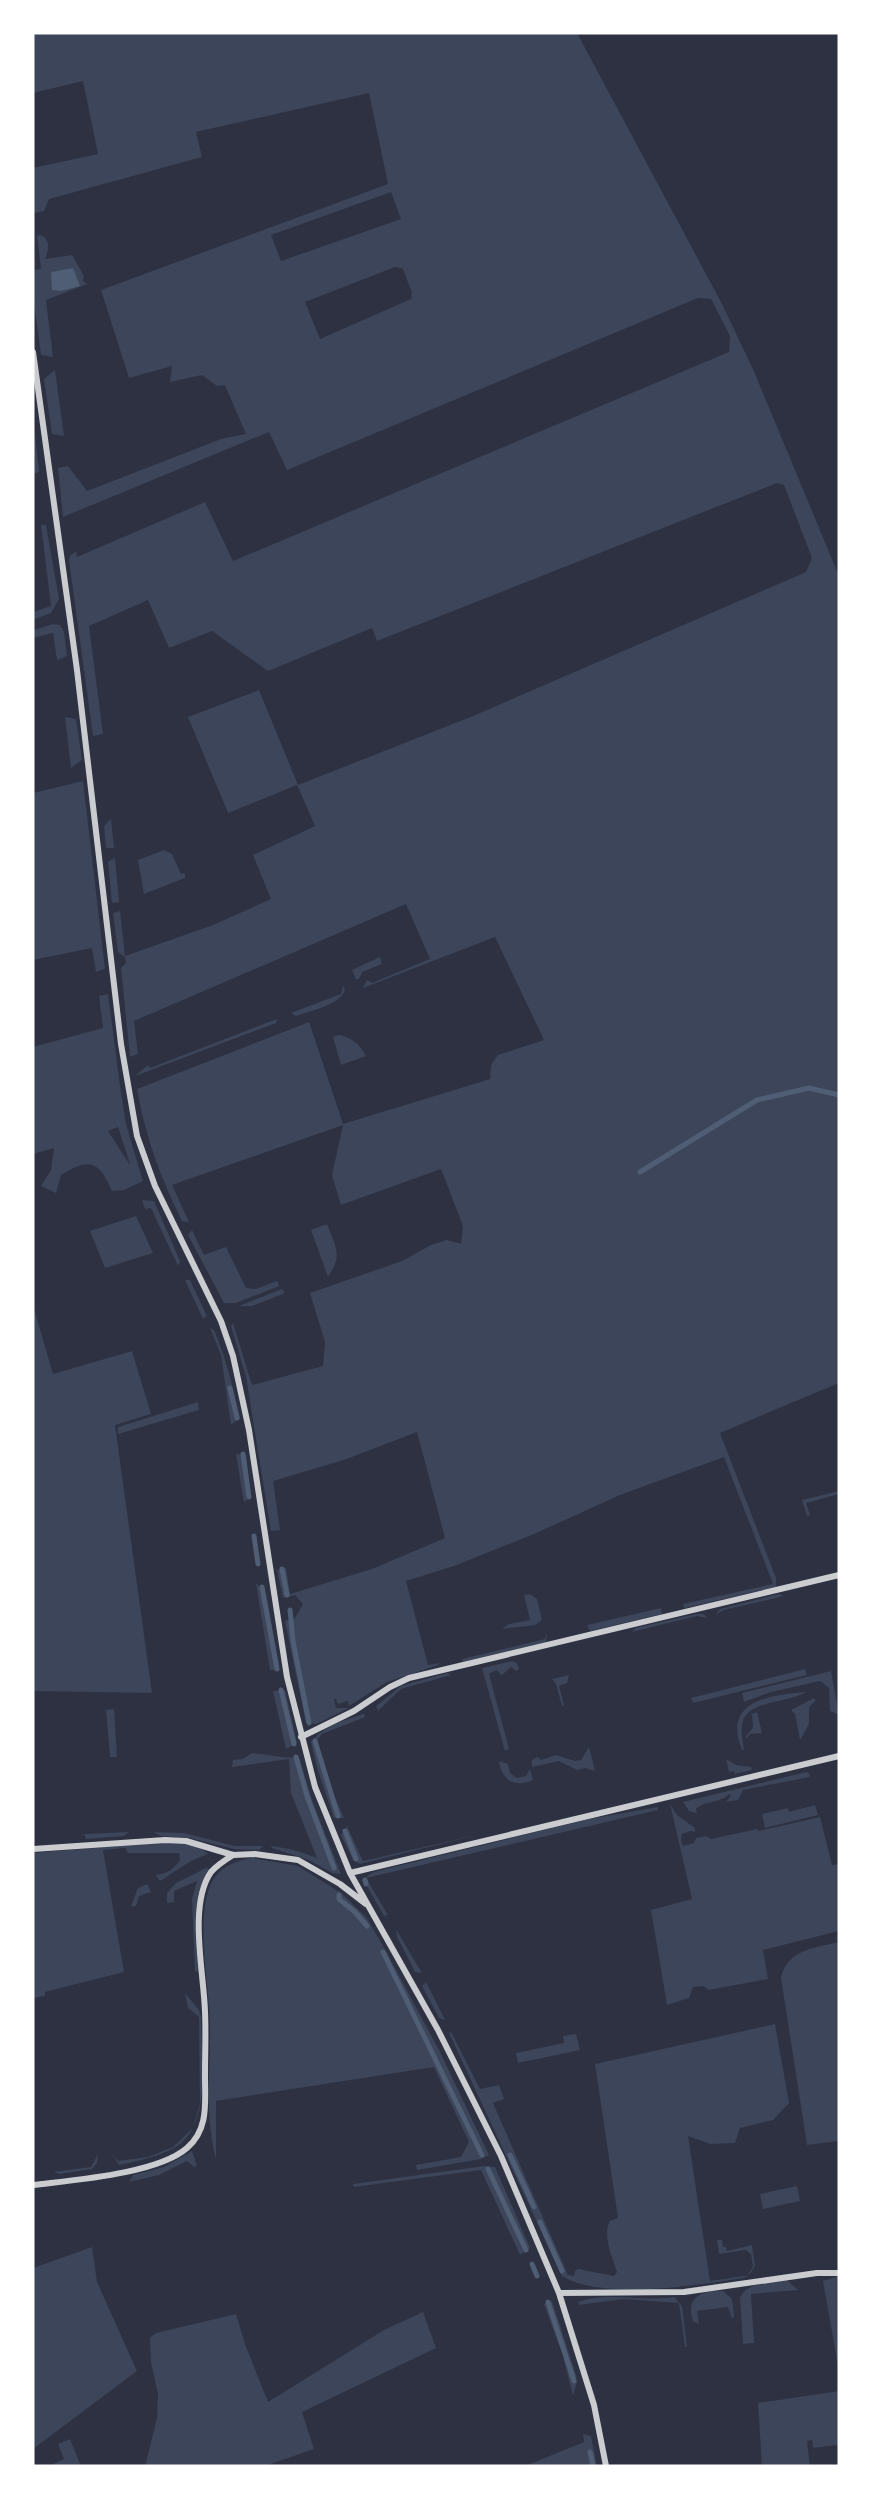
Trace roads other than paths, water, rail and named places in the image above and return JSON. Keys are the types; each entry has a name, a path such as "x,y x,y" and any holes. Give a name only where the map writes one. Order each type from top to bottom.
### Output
{"street":[{"path":"33,352 79,684 127,1088 137,1136 148,1171 221,1321 233,1356 249,1430 287,1677 315,1787 350,1873 438,2030 501,2156 559,2293 594,2405 606,2466"},
{"path":"301,1737 354,1711 390,1687 409,1678 839,1575"},
{"path":"350,1873 839,1756"},
{"path":"33,1849 165,1840 186,1841 233,1856 261,1855 298,1860 340,1884 369,1906"},
{"path":"33,2185 130,2170 157,2163 186,2149 201,2132 205,2110 205,2012 200,1930 201,1901 211,1873 219,1863 233,1856"},
{"path":"559,2293 675,2292 801,2275 839,2273"}],"waterway":[{"path":"640,1172 757,1100 809,1088 839,1095"},
{"path":"230,1388 237,1418"},
{"path":"243,1454 249,1497"},
{"path":"254,1536 258,1564"},
{"path":"282,1569 287,1595"},
{"path":"262,1587 277,1669"},
{"path":"290,1610 293,1641 309,1723"},
{"path":"281,1690 294,1744"},
{"path":"315,1741 338,1816"},
{"path":"296,1757 307,1796 334,1868"},
{"path":"345,1831 356,1859"},
{"path":"365,1880 366,1884"},
{"path":"339,1895 339,1899 367,1926"},
{"path":"383,1952 482,2155"},
{"path":"510,2155 529,2196"},
{"path":"488,2169 526,2250"},
{"path":"530,2199 534,2207"},
{"path":"540,2222 562,2271"},
{"path":"532,2264 537,2276"},
{"path":"548,2302 574,2381"},
{"path":"590,2452 593,2466"}]}
